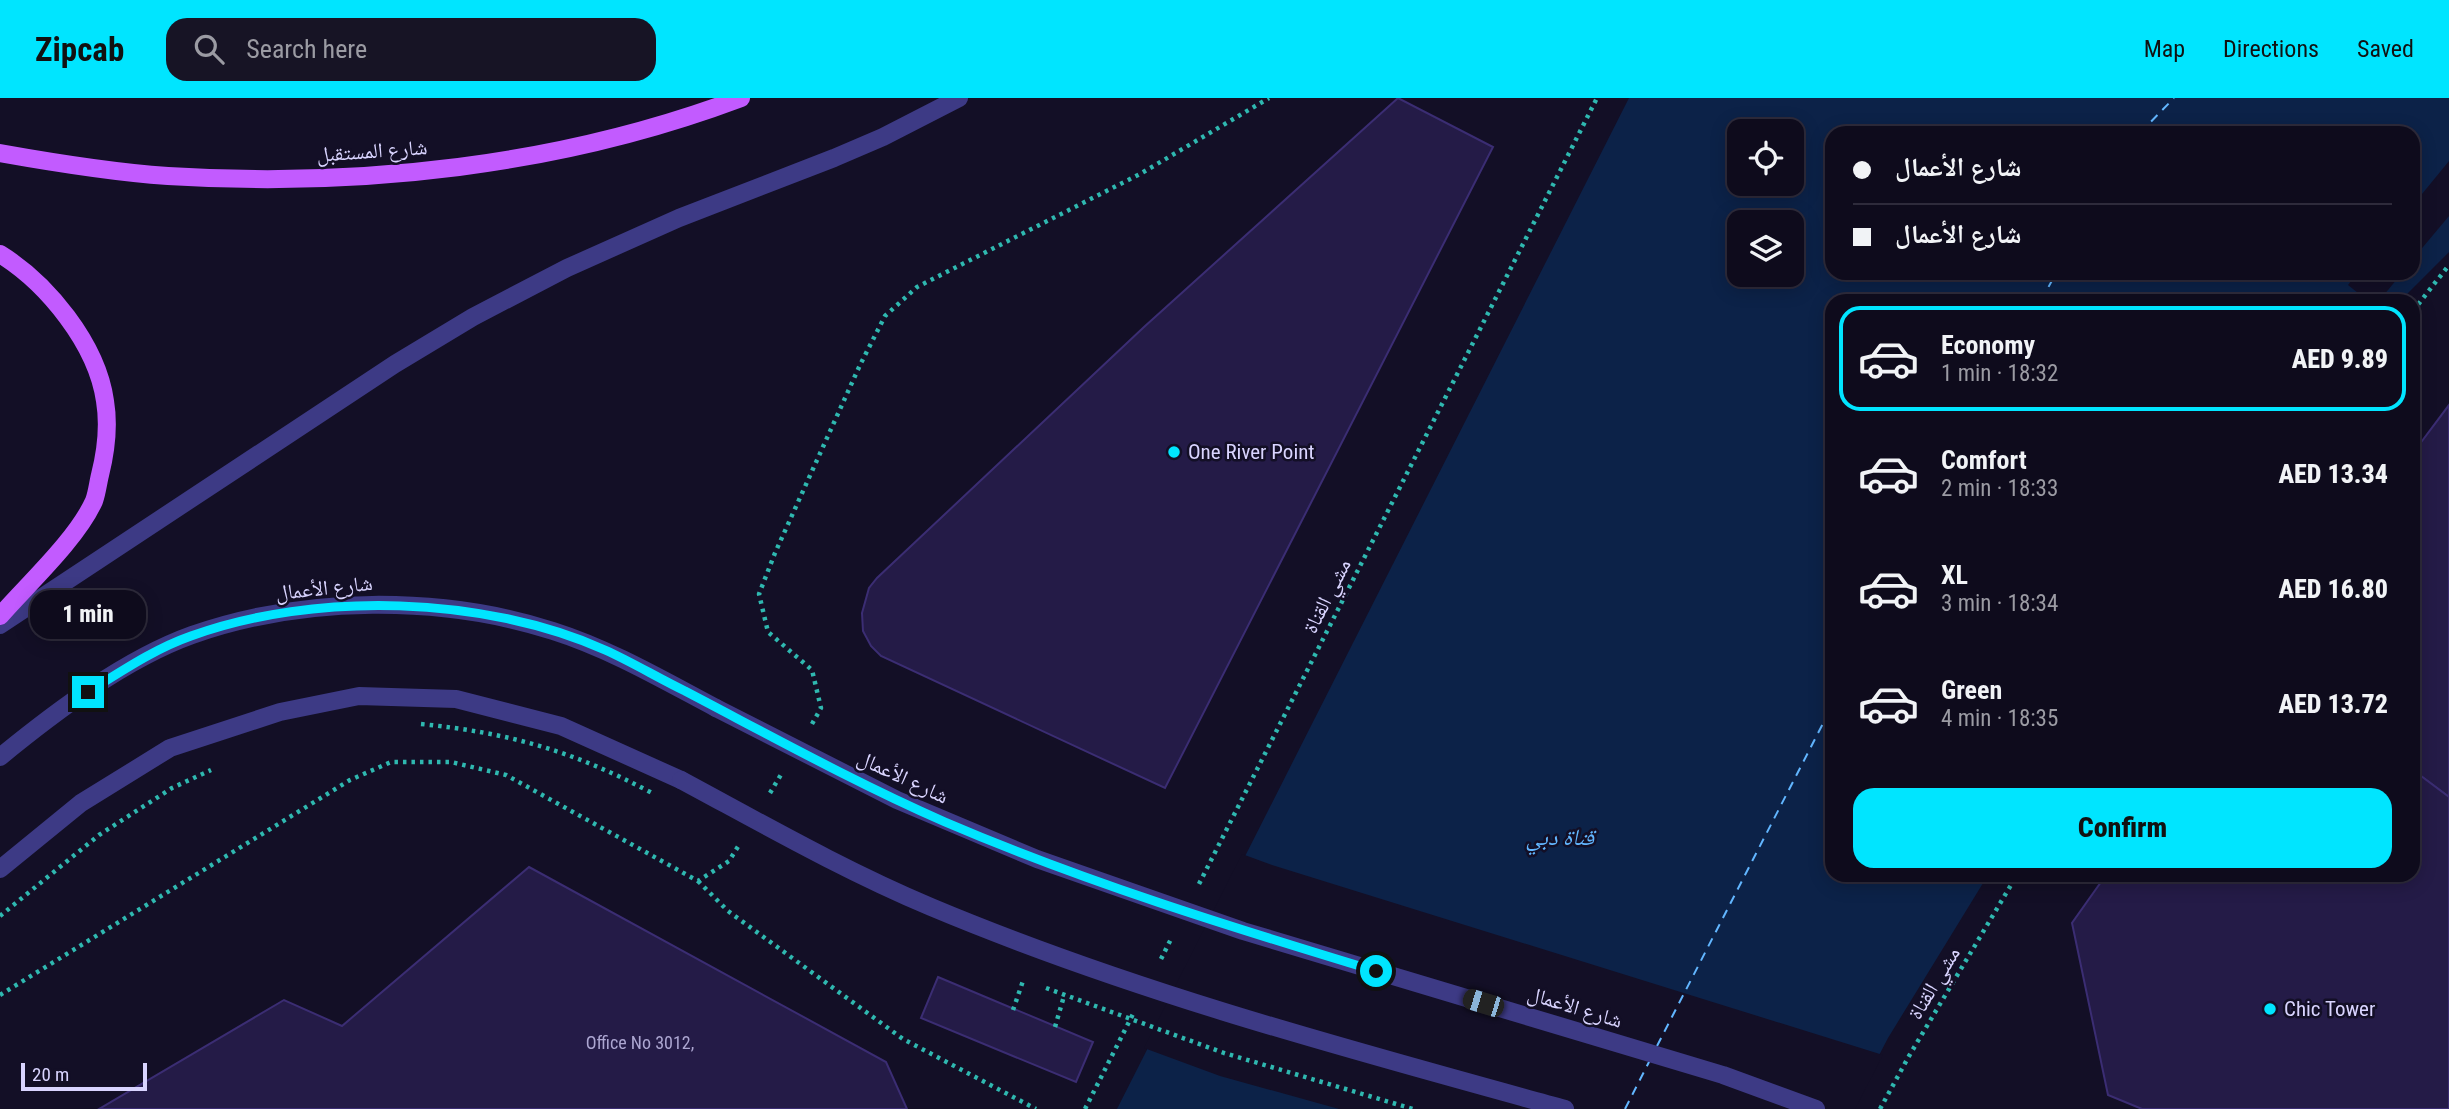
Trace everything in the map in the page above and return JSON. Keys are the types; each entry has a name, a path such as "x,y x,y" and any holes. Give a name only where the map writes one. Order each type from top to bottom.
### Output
{"main road":[{"name":"شارع المستقبل","path":"0,153 70,165 167,176 264,179 362,177 459,167 555,150 629,133 741,98"},
{"path":"0,254 15,263 47,291 72,324 92,361 105,400 106,451 94,501 68,541 0,616"}],"street":[{"path":"0,625 395,364 473,317 567,268 690,214 883,137 959,98"},
{"name":"شارع الأعمال","path":"0,757 68,704 146,656 192,635 290,612 379,604 445,609 499,617 552,631 604,650 897,800 1049,864 1232,927 1723,1075 1816,1109"},
{"path":"0,869 81,803 170,748 280,712 359,696 456,699 561,726 681,780 871,880 988,930 1213,1010 1565,1109"}],"path":[{"path":"807,732 821,708 811,670 768,632 759,594 775,553 885,316 917,287 1140,174 1269,98"},
{"name":"مشي القناة","path":"1199,884 1597,98"},
{"path":"2420,302 2449,265"},
{"path":"410,724 421,724"},
{"path":"0,995 350,780 391,762 451,762 506,775 698,881 728,911 902,1039 1036,1109"},
{"path":"0,916 99,835 172,789 221,766"},
{"path":"764,802 786,767"},
{"path":"698,881 729,861 743,838"},
{"name":"مشي القناة","path":"1880,1109 2014,882"},
{"path":"1161,959 1174,934"},
{"path":"1013,1010 1024,978"},
{"path":"1055,1027 1064,996"},
{"path":"1085,1109 1136,1009"}],"water":[{"name":"قناة دبي","path":"1629,98 2449,98 2449,252 2407,294 1825,294 1825,882 1984,882 1888,1038 1851,1109 1117,1109"}],"pier":[{"path":"2449,161 2449,216 2420,251 2420,196"},
{"path":"2352,280 2396,280 2385,294 2359,294 2348,285"},
{"path":"1242,854 1883,1055 1855,1109 1339,1109 1220,1076 1144,1048"}],"building":[{"name":"One River Point","path":"1398,98 1493,147 1165,788 881,656 871,646 863,631 862,613 869,588 877,578 1144,327"},
{"path":"2449,405 2449,797 2420,775 2420,444"},
{"name":"Chic Tower","path":"2420,775 2449,797 2449,1109 2142,1109 2108,1095 2072,923 2101,882 2420,882"},
{"path":"529,867 886,1062 907,1109 99,1109 284,1000 342,1026"},
{"path":"938,977 1093,1042 1076,1082 921,1018"}],"ferry route":[{"path":"2147,126 2174,98"},
{"path":"2045,294 2052,280"},
{"path":"1657,1046 1825,720"},
{"path":"1625,1109 1650,1060"}],"place":[{"name":"One River Point","path":"1174,452"},
{"name":"Chic Tower","path":"2270,1009"}],"route":[{"path":"88,692 146,656 192,635 290,612 379,604 445,609 499,617 552,631 604,650 851,778 990,841 1163,905 1376,971"}]}
